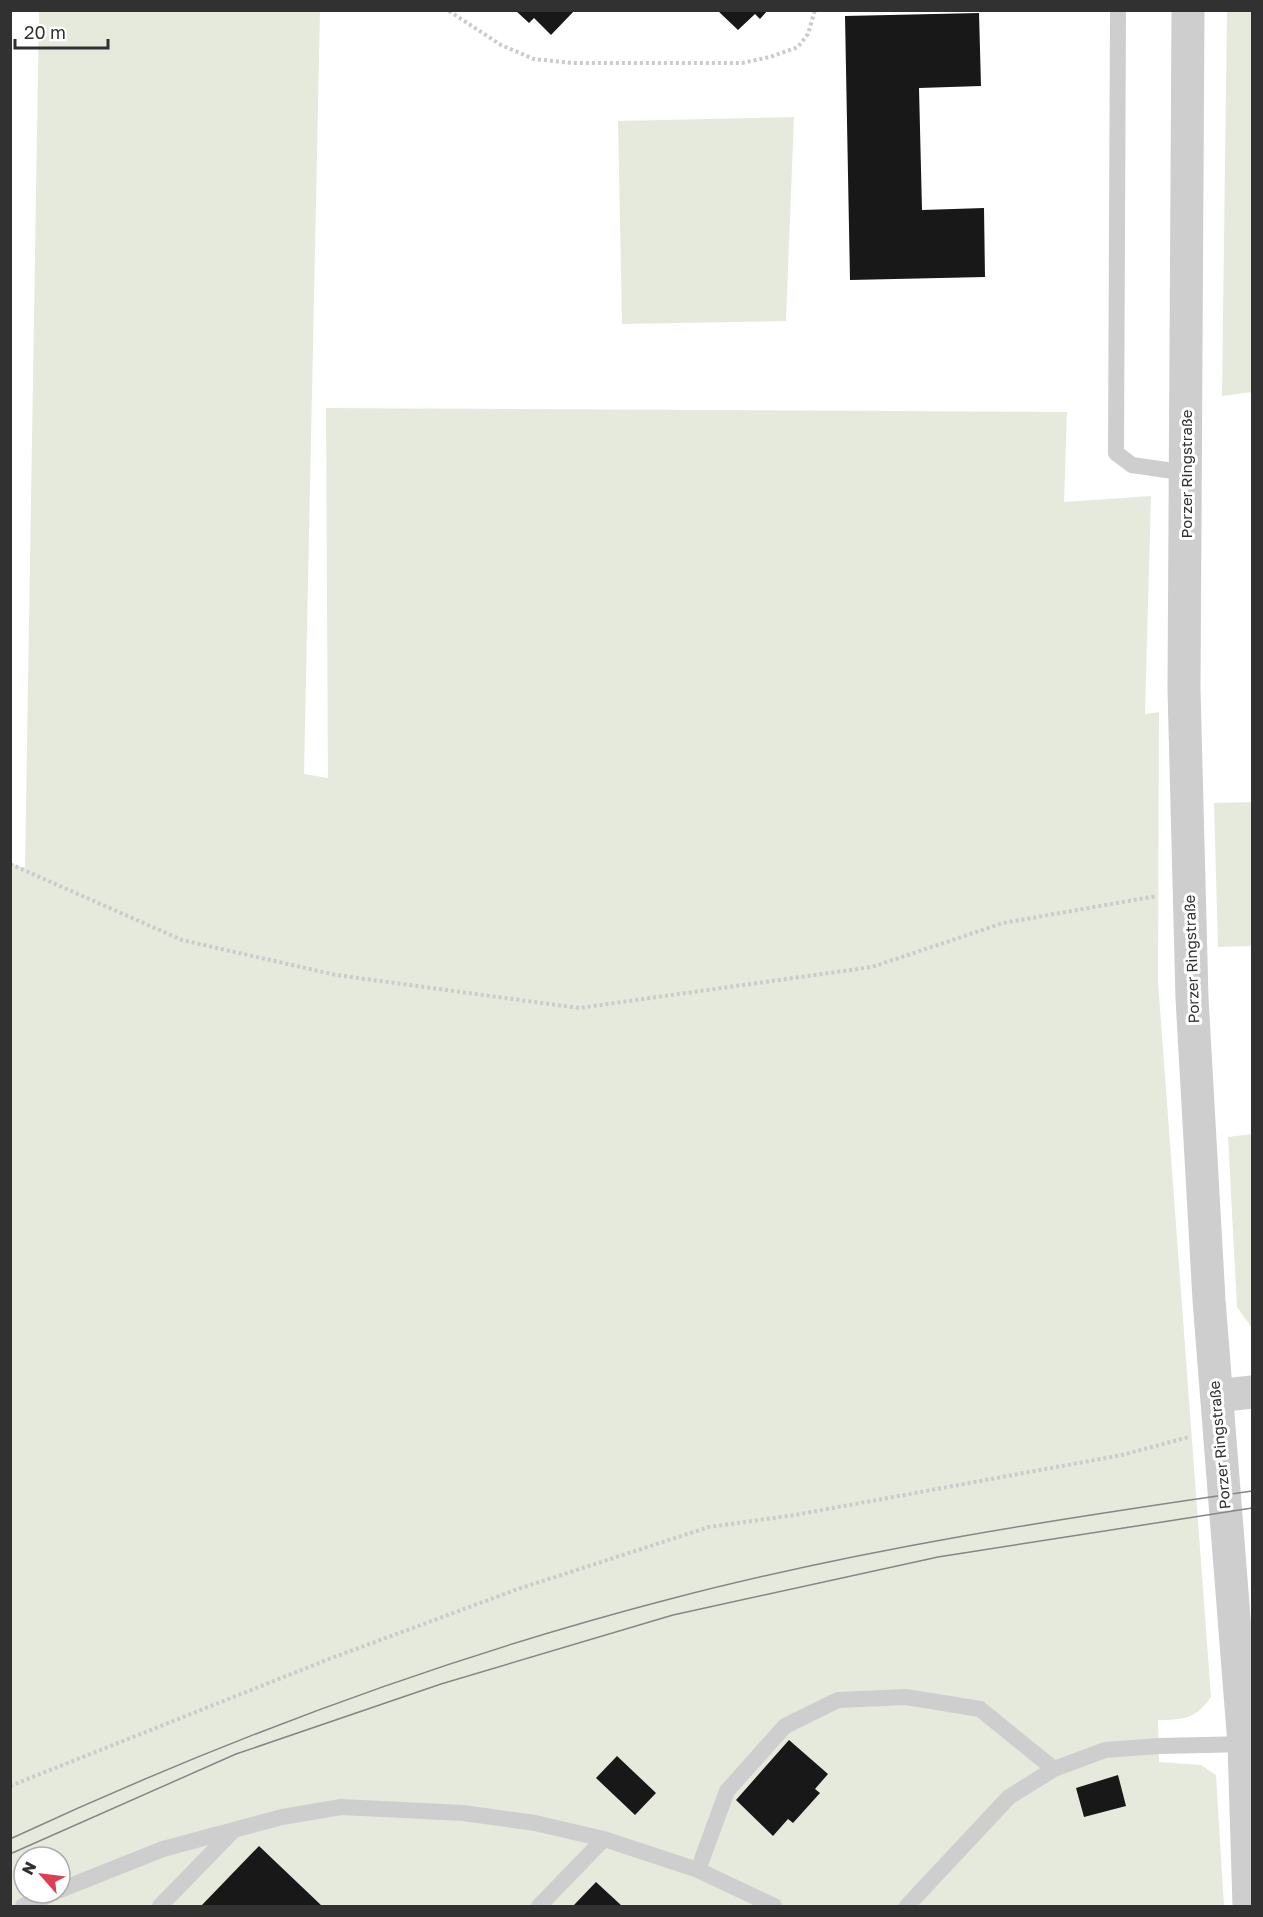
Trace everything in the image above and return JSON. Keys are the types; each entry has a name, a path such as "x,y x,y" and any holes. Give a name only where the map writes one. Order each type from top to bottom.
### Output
{"street":[{"name":"Porzer Ringstraße","path":"1188,10 1184,689 1193,1010 1216,1396 1248,1744 1249,1906"},
{"path":"1216,1396 1252,1392"}],"lane":[{"path":"1119,10 1116,453 1132,465 1187,473"},
{"path":"698,1870 727,1791 785,1726 838,1700 906,1696 980,1709 1054,1769"},
{"path":"908,1906 1009,1797 1054,1769 1106,1750 1248,1744"},
{"path":"72,1885 163,1849 282,1817 341,1807 463,1813 536,1823 604,1839 698,1870 774,1906"},
{"path":"160,1906 233,1832"},
{"path":"539,1906 604,1839"}],"path":[{"path":"449,11 501,45 534,59 572,63 730,63 770,57 798,47 808,34 815,10"},
{"path":"10,864 182,940 336,975 579,1008 872,967 1003,923 1131,899 1190,892"},
{"path":"10,1786 396,1634 518,1589 709,1527 795,1515 1122,1455 1219,1430"}],"shaded area":[{"path":"39,11 320,11 304,774 328,778 326,408 1067,412 1064,502 1151,496 1145,714 1159,712 1158,982 1211,1697 1200,1710 1188,1717 1158,1720 1159,1762 1201,1765 1216,1775 1224,1906 11,1906 10,863 25,868"},
{"path":"1227,11 1252,11 1252,392 1222,396"},
{"path":"794,117 786,321 622,324 618,121"},
{"path":"1252,802 1252,946 1218,947 1214,803"},
{"path":"1252,1134 1252,1328 1237,1307 1228,1137"}],"building":[{"path":"515,10 575,10 551,35 534,18 529,23"},
{"path":"717,10 768,10 760,19 755,14 738,30"},
{"path":"979,13 981,86 919,88 922,210 984,208 985,277 850,280 845,16"},
{"path":"789,1740 828,1774 815,1789 820,1793 793,1823 788,1819 773,1836 736,1800"},
{"path":"617,1756 656,1793 635,1815 596,1778"},
{"path":"1118,1775 1126,1806 1084,1817 1076,1788"},
{"path":"259,1846 322,1906 201,1906"},
{"path":"596,1882 622,1906 573,1906"}],"tram line":[{"path":"10,1839 171,1768 335,1704 501,1647 585,1622 742,1581 887,1550 1033,1524 1252,1491"},
{"path":"10,1854 236,1754 441,1684 673,1615 938,1557 1252,1508"}]}
